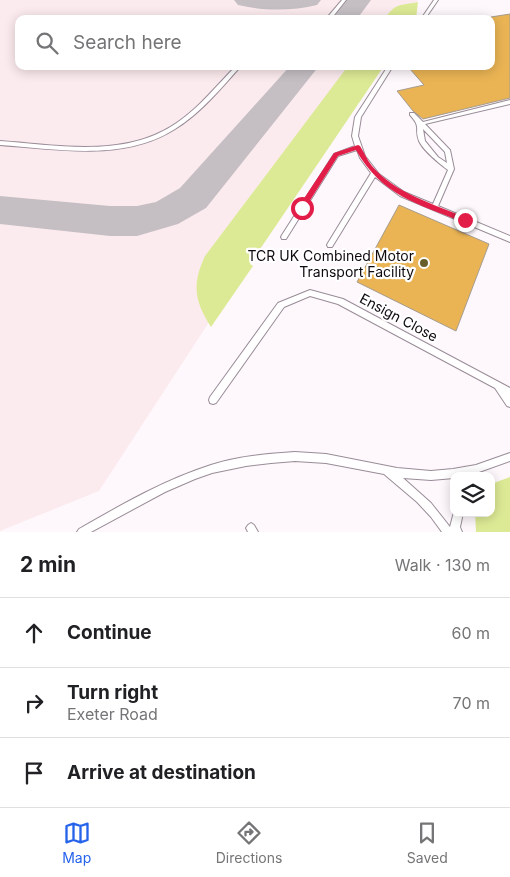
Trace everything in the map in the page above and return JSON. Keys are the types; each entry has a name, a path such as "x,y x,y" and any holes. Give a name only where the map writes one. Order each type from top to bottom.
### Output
{"lane":[{"path":"331,15 344,0"},
{"path":"426,15 436,0"},
{"path":"0,143 84,149 119,147 146,141 171,129 188,117 235,70"},
{"path":"388,70 358,116 356,136 362,158 374,173 402,194 510,239"},
{"path":"420,124 510,102"},
{"path":"412,114 448,151 451,169 434,208"},
{"path":"420,124 422,141 436,158 451,169"},
{"path":"284,237 336,155 358,147"},
{"path":"330,245 374,173"},
{"name":"Ensign Close","path":"213,400 281,305 310,293 340,301 510,392"},
{"name":"Ensign Close","path":"497,386 510,403"},
{"path":"474,472 508,456"},
{"path":"82,532 161,489 213,469 258,461 306,457 350,461 386,471 450,475"},
{"path":"386,471 420,496 439,517 448,532"},
{"path":"457,517 455,527 457,532"}],"shaded area":[{"path":"0,0 418,0 409,15 15,15 15,70 373,70 99,491 0,531"}],"green space":[{"path":"418,2 416,15 387,15 395,7"},
{"path":"345,70 381,70 250,264 253,266 211,327 201,309 197,292 198,275 205,256"},
{"path":"510,477 510,532 476,532 475,517 495,517 495,483"}],"building":[{"path":"510,14 510,98 423,119 413,111 397,91 424,85 411,70 495,70 495,16"},
{"name":"TCR UK Combined Motor Transport Facility","path":"399,205 489,244 456,331 357,282"}],"taxiway":[{"path":"246,0 291,2 309,0"},
{"path":"347,15 359,0"},
{"path":"0,210 110,221 137,221 165,214 193,198 302,70"}],"place":[{"name":"TCR UK Combined Motor Transport Facility","path":"424,263"}],"route":[{"path":"302,208 328,164 336,155 358,147 362,158 369,167 389,186 402,194 465,220"}]}
